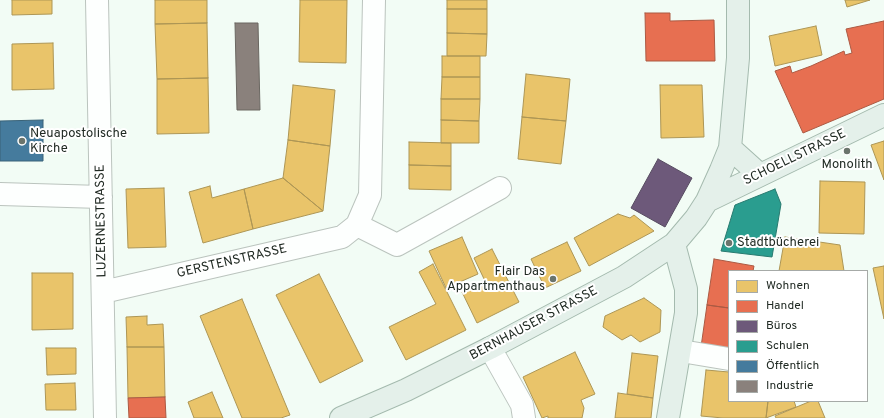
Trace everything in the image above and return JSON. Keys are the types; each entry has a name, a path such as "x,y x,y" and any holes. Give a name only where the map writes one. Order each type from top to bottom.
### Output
{"main road":[{"name":"BERNHAUSER STRASSE","path":"341,418 406,390 490,348 624,276 674,244 696,218 707,201 730,148 738,58 738,0"},
{"name":"SCHOELLSTRASSE","path":"707,201 884,115"},
{"path":"730,148 760,175"},
{"path":"668,418 686,312 686,289 674,244"}],"street":[{"name":"LUZERNESTRASSE","path":"97,0 102,197 105,418"},
{"name":"GERSTENSTRASSE","path":"103,292 342,237 357,224 370,196 374,0"},
{"path":"357,224 397,245 500,188"},
{"path":"0,194 102,197"},
{"path":"490,348 522,405 524,418"},
{"path":"680,351 728,359"}],"building: Wohnen":[{"path":"12,0 52,0 52,14 12,15"},
{"path":"155,0 207,0 207,23 155,24"},
{"path":"300,0 347,0 346,63 299,62"},
{"path":"447,0 487,0 487,9 447,9"},
{"path":"845,0 870,0 847,7"},
{"path":"447,9 487,9 487,34 447,33"},
{"path":"207,23 208,78 157,79 155,24"},
{"path":"816,26 822,55 775,66 769,36"},
{"path":"447,33 487,34 486,56 447,56"},
{"path":"53,43 54,89 12,90 12,44"},
{"path":"442,56 480,56 480,77 442,77"},
{"path":"526,74 570,79 566,121 522,117"},
{"path":"442,77 480,77 480,99 441,99"},
{"path":"208,78 209,133 157,134 157,79"},
{"path":"293,85 335,90 330,146 288,140"},
{"path":"660,85 702,85 704,137 661,138"},
{"path":"441,99 480,99 479,121 441,120"},
{"path":"522,117 566,121 561,164 518,159"},
{"path":"441,120 479,121 479,143 441,143"},
{"path":"288,140 330,146 323,211 283,178"},
{"path":"884,141 884,180 871,145"},
{"path":"409,142 451,143 451,166 409,165"},
{"path":"409,165 451,166 451,190 409,189"},
{"path":"283,178 323,211 253,229 244,189"},
{"path":"820,181 865,182 864,234 819,233"},
{"path":"210,186 212,198 244,189 253,229 203,243 189,192"},
{"path":"164,188 166,247 128,248 126,189"},
{"path":"618,214 630,218 634,215 654,231 589,266 574,238"},
{"path":"462,237 478,274 446,288 429,251"},
{"path":"785,237 840,245 844,270 779,270"},
{"path":"567,242 581,271 545,288 531,259"},
{"path":"492,249 519,302 477,323 462,292 485,281 474,258"},
{"path":"433,264 466,330 406,360 389,327 436,304 419,272"},
{"path":"884,266 884,319 873,268"},
{"path":"32,273 73,273 73,329 32,330"},
{"path":"319,274 363,361 320,383 276,295"},
{"path":"644,298 661,310 660,332 640,342 631,335 622,340 603,327 605,316"},
{"path":"242,299 290,415 281,418 242,418 200,316"},
{"path":"147,316 147,325 163,324 164,347 127,347 126,317"},
{"path":"127,347 164,347 165,397 128,398"},
{"path":"46,348 76,348 76,374 47,375"},
{"path":"575,352 595,394 581,400 584,408 582,418 548,418 548,416 542,418 523,377"},
{"path":"632,353 658,356 653,398 627,394"},
{"path":"706,370 728,372 728,402 768,402 766,418 723,418 701,416"},
{"path":"75,383 76,410 46,410 45,384"},
{"path":"212,392 223,418 194,418 188,402"},
{"path":"618,393 653,398 651,418 615,418"},
{"path":"768,402 794,402 796,407 766,418"},
{"path":"809,402 818,402 825,418 776,418 775,416"}],"building: Handel":[{"path":"645,13 670,13 670,21 714,20 715,61 646,61"},
{"path":"884,21 884,99 803,133 775,71 790,66 792,73 844,51 845,55 852,53 846,29"},
{"path":"714,259 754,266 753,270 728,270 728,308 707,305"},
{"path":"707,305 728,308 728,351 701,347"},
{"path":"165,397 166,418 129,418 128,398"}],"building: Büros":[{"path":"658,159 692,178 665,227 631,208"}],"building: Schulen":[{"path":"775,189 781,204 772,257 721,251 735,205"}],"building: Öffentlich":[{"name":"Neuapostolische Kirche","path":"43,120 43,161 0,161 0,121"}],"building: Industrie":[{"path":"235,23 258,23 260,110 237,110"}],"place":[{"name":"Neuapostolische Kirche","path":"22,141"},
{"name":"Monolith","path":"847,151"},
{"name":"Stadtbücherei","path":"729,243"},
{"name":"Flair Das Appartmenthaus","path":"553,279"}]}
